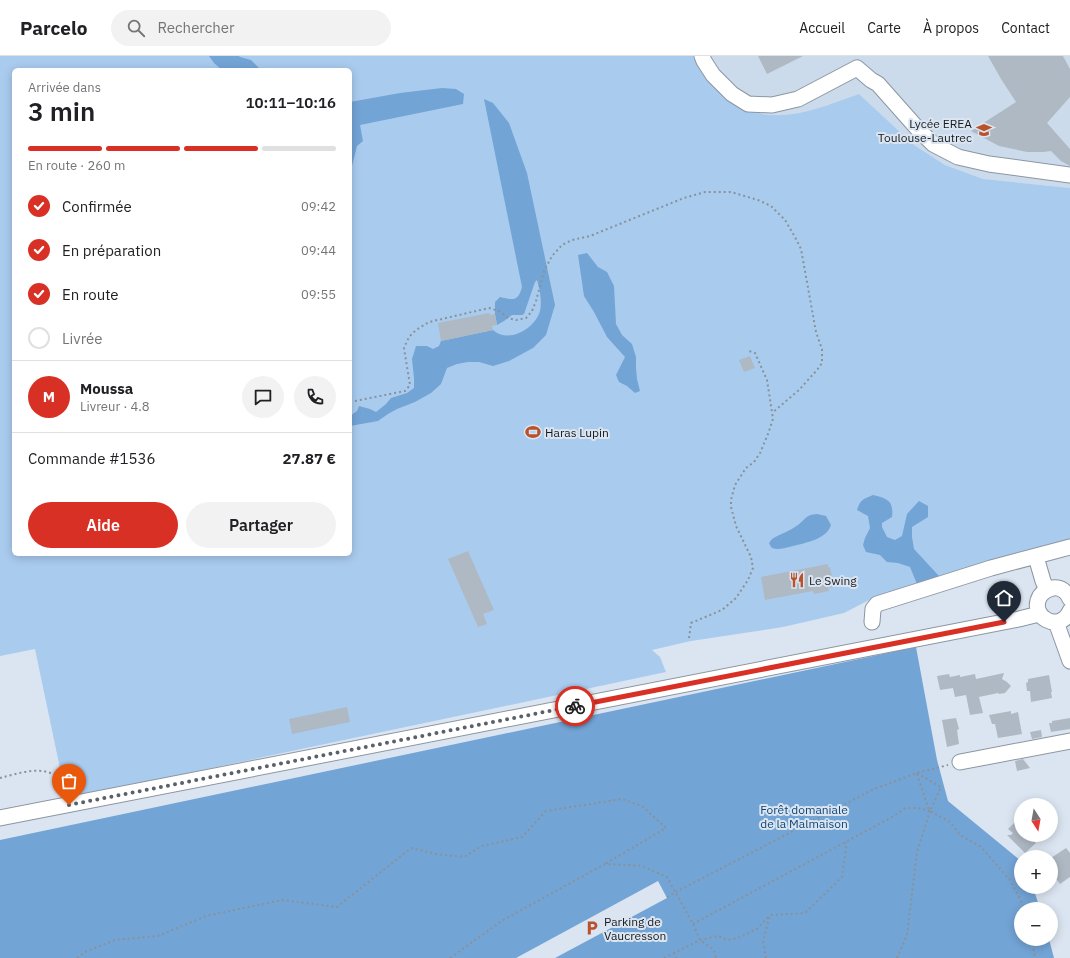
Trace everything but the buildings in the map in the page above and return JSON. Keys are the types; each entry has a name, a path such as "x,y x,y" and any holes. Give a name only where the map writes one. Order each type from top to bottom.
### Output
{"street":[{"path":"702,56 713,75 732,94 748,104 772,105 798,99 857,68 878,84 933,144 958,157 989,164 1070,175"},
{"path":"872,622 873,609 876,604 991,568 1070,547"},
{"path":"1036,557 1047,590"},
{"path":"1070,599 1062,590 1054,588 1041,594 1037,607 1039,614 1044,618 1049,621 1056,622 1063,620 1068,615 1070,610"},
{"path":"0,818 1039,614"},
{"path":"1056,622 1066,637 1070,661"},
{"path":"960,762 1070,741"}],"path":[{"path":"352,402 405,391 410,385 404,348 409,337 416,330 429,322 489,308 499,311 508,318 516,320 526,318 532,311 536,301 544,271 552,256 562,245 572,240 590,236 684,198 705,192 731,192 758,200 771,206 785,220 795,237 800,249 816,332 822,349 822,363 817,370 799,390 772,414"},
{"path":"689,638 691,623 722,610 736,598 748,580 753,568 751,557 736,526 731,507 731,500 735,485 746,468 754,462 760,453 773,419 767,380 756,353 749,350"},
{"path":"667,898 874,789 917,773 960,762"},
{"path":"0,778 36,770 57,776 62,782 66,791 69,805"},
{"path":"897,958 907,935 917,852 930,811 941,787 917,773"},
{"path":"917,773 930,811"},
{"path":"77,958 85,952 114,940 158,936 206,916 282,900 337,907 411,848 436,854 464,857 482,846 522,837 546,811 622,798 642,806 666,828 605,864 503,920 450,958"},
{"path":"693,924 906,808 918,808 930,811 950,822 960,835 981,847 1010,880 1021,902"},
{"path":"664,958 700,940 718,936 727,940 738,938 757,929 770,915 804,913 842,877 846,842"},
{"path":"605,864 642,866 667,877 693,924 700,940 714,950 716,958"},
{"path":"766,958 762,942 770,915"},
{"path":"1033,946 1036,958"},
{"path":"674,952 676,958"}],"shaded area":[{"path":"0,56 693,56 700,71 714,87 735,103 752,111 769,115 786,115 822,107 859,94 914,145 945,165 983,179 1070,188 1070,541 939,576 877,596 844,613 783,627 691,641 652,650 660,657 666,672 70,798 61,773 35,649 0,656"},
{"path":"209,56 239,56 251,60 259,68 220,68"},
{"name":"Lycée EREA Toulouse-Lautrec","path":"693,56 1070,56 1070,188 983,179 945,165 914,145 859,94 813,110 796,114 776,116 760,114 745,109 728,100 705,78"},
{"path":"442,88 456,89 464,94 463,104 360,125 363,141 357,146 352,166 352,102 400,93"},
{"path":"484,99 493,103 509,123 527,173 555,305 546,335 533,348 509,361 493,366 479,362 468,362 447,368 441,384 431,393 415,402 397,409 378,421 352,426 352,415 357,411 359,406 376,412 391,398 407,393 414,388 412,359 416,346 427,346 433,349 439,346 441,341 493,330 499,334 513,335 527,329 533,324 540,311 541,303 537,280 524,314 512,315 497,325 495,314 495,302 500,297 512,299 517,298 522,287"},
{"path":"587,253 598,267 607,272 614,286 616,324 622,335 632,344 636,357 637,379 640,391 635,393 627,386 619,382 616,375 625,357 607,337 584,296 578,255"},
{"path":"873,495 886,499 891,504 892,517 882,523 882,527 887,537 895,540 902,536 907,514 919,501 928,506 928,517 912,527 912,537 914,549 939,576 917,584 910,567 898,563 887,562 880,555 866,552 863,545 870,528 868,516 857,510 862,500"},
{"path":"817,514 826,516 831,525 825,534 815,540 798,545 779,549 774,549 771,547 769,543 772,539 795,527 808,516"},
{"name":"Forêt domaniale de la Malmaison","path":"916,647 937,760 948,801 1014,855 1014,894 1035,894 1038,902 1014,902 1014,946 1051,946 1054,958 555,958 667,898 658,881 516,958 0,958 0,840"}],"waterway":[{"path":"597,958 895,799 914,791 938,799 1003,851 1014,870"},
{"path":"1026,894 1028,902"},
{"path":"877,958 891,930"},
{"path":"1043,946 1046,958"}],"way so far":[{"path":"69,805 575,706"}],"place":[{"name":"Lycée EREA Toulouse-Lautrec","path":"984,130"},
{"name":"Haras Lupin","path":"533,432"},
{"name":"Le Swing","path":"797,580"},
{"name":"Parking de Vaucresson","path":"592,928"}],"route":[{"path":"575,706 1004,622"}]}
